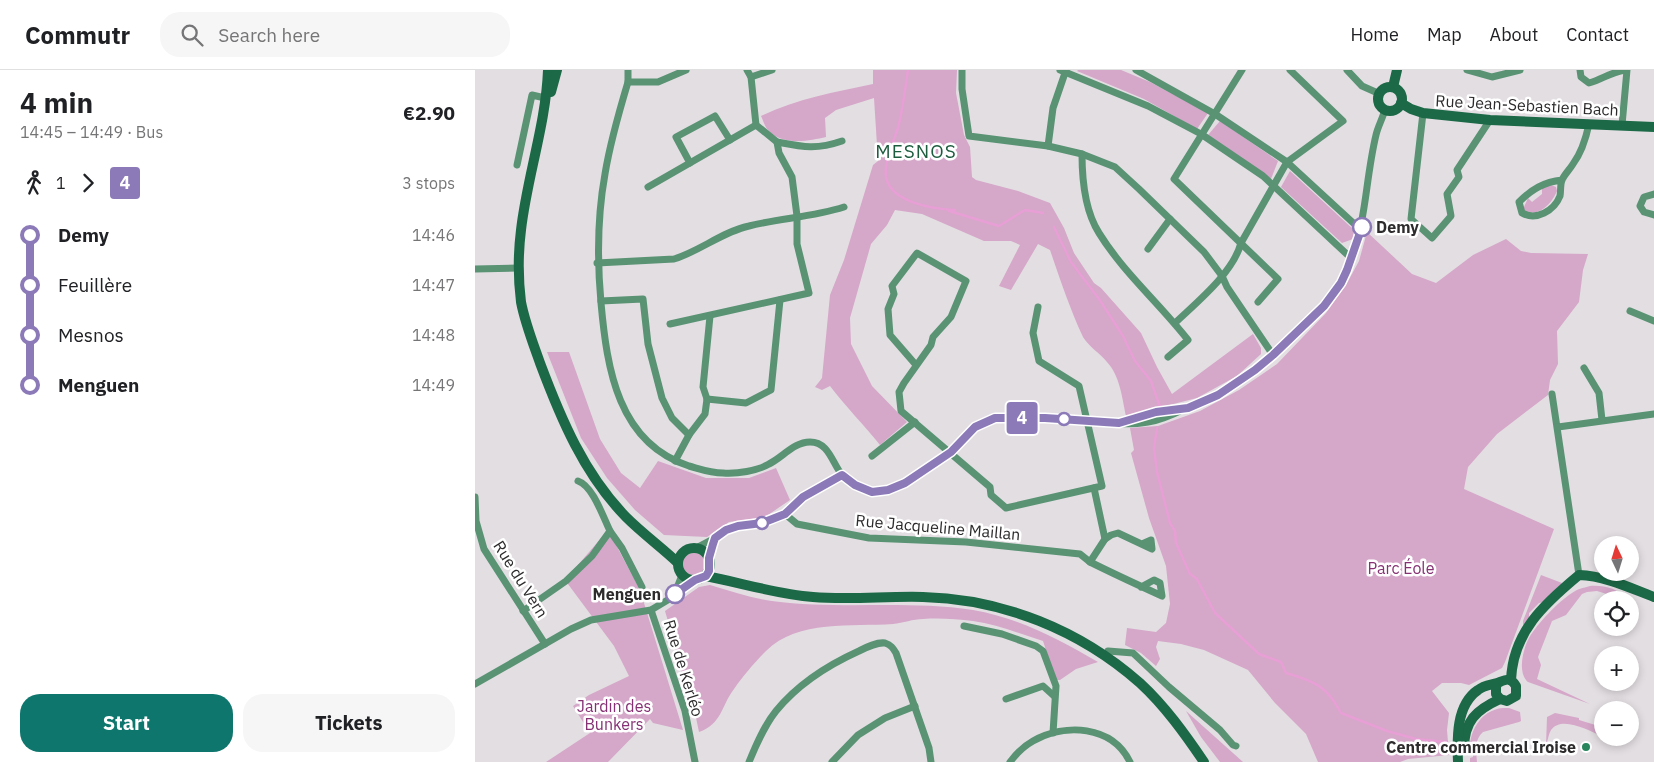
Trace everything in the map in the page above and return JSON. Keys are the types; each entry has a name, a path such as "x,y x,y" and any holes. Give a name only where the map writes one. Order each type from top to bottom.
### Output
{"street":[{"path":"548,70 541,122 520,231 518,268 521,303 529,332 556,407 573,444 600,485 626,517 677,562"},
{"path":"541,122 557,70"},
{"path":"628,70 628,82 605,171 597,263 607,358 621,404 636,428 655,449 675,461 724,474 744,472 767,466 796,446 809,442 818,444 826,449 842,475 855,485 872,492 888,490 905,483 951,452 975,427 995,418 1045,418 1123,423 1156,412 1188,408 1218,395 1255,370 1324,306 1341,283 1352,259 1361,231 1377,134 1385,109"},
{"path":"628,82 658,82 686,70"},
{"path":"747,70 751,77 755,125 777,142 806,147 825,147 841,141"},
{"path":"751,77 772,70"},
{"path":"962,70 969,136 1048,146 1082,154 1115,167 1204,252 1222,276 1227,287 1273,355"},
{"path":"1136,70 1144,72 1215,114 1287,162 1361,231"},
{"path":"1242,70 1174,178 1278,279 1257,302"},
{"path":"1175,324 1222,276 1239,253 1241,243 1287,162 1343,121 1291,70"},
{"path":"1347,70 1362,86 1379,94"},
{"path":"1393,87 1397,70"},
{"path":"1467,70 1492,76 1520,70"},
{"path":"1580,70 1581,77 1589,83 1600,80 1609,71 1626,70 1622,125"},
{"path":"1048,146 1053,108 1064,71 1148,106 1201,134 1274,185 1352,259"},
{"path":"1393,87 1402,95 1401,103 1397,109 1385,109 1380,104 1379,94 1385,88 1393,87"},
{"path":"517,165 532,94 545,98"},
{"name":"Rue Jean-Sebastien Bach","path":"1401,103 1423,113 1490,120 1654,127"},
{"path":"1423,113 1411,219 1432,238 1451,216 1447,194 1459,177 1457,170 1490,120"},
{"path":"690,163 676,137 715,116 730,140"},
{"path":"1562,180 1538,186 1528,192 1519,202 1522,213 1535,217 1547,212 1559,197 1562,180 1575,163 1585,142 1589,124"},
{"path":"648,187 755,125"},
{"path":"670,324 809,293 797,244 797,216 792,176 779,153 777,142"},
{"path":"1082,154 1082,169 1088,204 1098,232 1187,340 1168,357"},
{"path":"1654,194 1644,197 1640,206 1644,212 1654,215"},
{"path":"597,263 675,259 717,238 747,226 797,216 823,214 844,207"},
{"path":"1148,248 1170,219"},
{"path":"916,365 889,335 888,309 894,294 892,286 917,253 966,282 951,316 933,337 931,345 899,392 901,411 990,486 991,495 1006,508 1102,486 1079,386 1039,361 1033,333 1038,307"},
{"path":"475,269 518,268"},
{"path":"601,301 643,298 648,344 662,398 672,418 689,435"},
{"path":"707,399 746,403 771,390 780,300"},
{"path":"1630,311 1654,321"},
{"path":"675,461 689,435 705,414 707,399 703,387 710,316"},
{"path":"1584,368 1599,393 1603,420"},
{"path":"1551,394 1558,427 1579,575"},
{"path":"1558,427 1654,414"},
{"path":"871,456 915,422"},
{"path":"663,549 684,550 697,548 726,530 738,526 762,523 785,514 803,497 842,475"},
{"path":"578,481 583,483 597,501 610,531 622,548 642,586"},
{"path":"1094,488 1105,539"},
{"name":"Rue du Vern","path":"475,497 476,521 484,549 545,644"},
{"name":"Rue Jacqueline Maillan","path":"785,514 797,524 869,538 966,542 1080,554 1090,562 1141,587"},
{"path":"523,611 566,581 592,556 610,531"},
{"path":"1090,562 1105,539 1111,534 1118,533 1142,544"},
{"path":"706,576 709,571 709,561 715,538"},
{"path":"697,548 704,551 709,561 723,574 743,585"},
{"path":"684,550 677,562 678,569 682,574 695,580 706,576 783,594 815,597 923,597 977,602 1000,607 1035,619 1105,652 1141,684 1165,709 1204,762"},
{"name":"Rue de Kerléo","path":"675,594 682,574"},
{"path":"1511,680 1516,649 1521,636 1555,596 1579,575 1599,577 1654,597"},
{"name":"Rue de Kerléo","path":"695,580 651,610 685,711 695,762"},
{"path":"475,684 571,629 591,620 651,610"},
{"path":"964,626 1002,634 1036,646 1043,651 1056,686 1053,733"},
{"path":"749,762 756,744 776,711 801,686 837,661 881,643 886,643 896,653 929,748 931,762"},
{"path":"1105,652 1120,651 1133,654 1236,746"},
{"path":"1458,762 1459,726 1465,706 1478,690 1504,679 1511,680 1516,686 1516,696 1507,701 1500,700 1479,710 1471,720 1464,739 1464,762"},
{"path":"1498,683 1495,694 1500,700"},
{"path":"1006,699 1043,686 1054,696"},
{"path":"833,762 858,735 885,718 915,706"},
{"path":"1010,762 1032,741 1053,733 1073,730 1088,730 1101,734 1114,742 1126,754 1130,762"}],"green space":[{"path":"873,70 957,70 956,93 964,135 970,147 972,177 976,180 1018,191 1050,203 1064,228 1074,253 1094,283 1101,288 1141,333 1172,394 1253,334 1261,348 1261,354 1237,376 1197,398 1126,416 1120,387 1115,374 1083,337 1069,305 1050,250 1038,244 1011,290 999,286 1020,245 1011,241 984,241 922,214 895,210 887,225 871,244 850,318 851,344 872,386 907,422 880,445 830,386 822,390 815,387 822,378 830,295 844,260 873,165 878,161 874,98 836,110 825,118 826,137 812,140 788,140 774,135 768,130 761,116 774,110 830,93 873,84"},
{"path":"1078,70 1121,70 1150,82 1208,113 1197,129 1144,99"},
{"path":"1220,121 1278,161 1271,179 1208,135"},
{"path":"1290,171 1354,230 1353,239 1342,243 1281,187"},
{"path":"1551,185 1556,187 1557,191 1544,208 1535,213 1524,211 1528,198 1532,202 1542,194 1542,187"},
{"name":"Parc Éole","path":"1367,232 1412,274 1436,283 1473,255 1506,239 1521,251 1531,253 1588,254 1583,270 1579,302 1557,331 1558,364 1550,380 1548,395 1497,434 1468,467 1464,489 1554,529 1502,668 1469,685 1442,683 1432,691 1449,713 1447,730 1449,755 1408,759 1400,762 1318,762 1306,734 1275,703 1248,670 1204,650 1158,641 1156,647 1160,659 1156,666 1141,653 1125,645 1127,628 1156,632 1166,623 1170,604 1166,566 1149,518 1131,453 1134,450 1130,428 1158,426 1200,411 1239,390 1277,364 1326,313 1346,285 1359,261"},
{"path":"547,352 569,352 600,439 621,473 640,488 658,461 706,478 749,478 776,468 790,500 765,517 729,522 707,537 664,535 635,510 607,478 581,438"},
{"name":"Jardin des Bunkers","path":"608,530 640,590 683,730 653,723 650,719 608,762 546,762 590,733 573,706 589,695 629,676 614,646 565,580"},
{"path":"694,553 702,556 705,564 702,572 694,575 686,572 683,564 686,556"},
{"path":"1541,575 1562,583 1544,602 1539,603 1529,613 1529,620 1523,626 1523,621"},
{"path":"710,585 756,598 797,604 923,606 973,610 1006,618 1038,630 1098,662 1076,669 1060,680 1056,680 1043,641 982,622 967,620 919,619 893,624 843,625 809,629 779,641 766,651 749,669 730,695 717,719 707,729 699,732 693,703 677,661 674,642 665,611 699,587"},
{"path":"1590,586 1600,586 1616,591 1594,591 1582,594 1566,615 1552,621 1538,657 1541,665 1537,679 1590,704 1528,682 1522,667 1523,654 1533,632 1554,608 1576,590"},
{"path":"1503,708 1520,712 1521,721 1483,732 1477,742 1477,762 1470,762 1470,758 1473,757 1473,753 1470,753 1470,745 1473,730 1488,713"},
{"path":"1186,711 1243,762 1220,762 1201,737"},
{"path":"1555,713 1579,718 1579,720 1594,725 1594,733 1569,724 1562,724 1551,730 1546,745 1547,717"}],"waterway":[{"path":"908,70 900,121 886,165 886,177 896,193 904,199 915,203 955,210 949,211 999,226 1025,210 1043,213"},
{"path":"1054,227 1071,262 1099,299 1123,336 1135,361 1151,381 1160,407"},
{"path":"1157,428 1154,448 1157,472 1170,523 1175,531 1176,543 1190,574 1197,579 1215,613 1259,654 1281,662 1286,673 1319,686 1330,696 1341,713 1387,731 1416,739 1447,742"}],"bus line":[{"name":"4","path":"675,594 695,580 706,576 709,571 709,558 715,538 726,530 738,526 762,523 785,514 803,497 842,475 855,485 872,492 888,490 905,483 951,452 975,427 986,421 995,418 1045,418 1123,423 1156,412 1188,408 1218,395 1255,370 1273,355 1324,306 1341,283 1352,259 1362,227"}],"place":[{"name":"Demy","path":"1362,227"},
{"name":"Menguen","path":"675,594"},
{"name":"Centre commercial Iroise","path":"1586,747"}],"district":[{"name":"MESNOS","path":"916,151"}]}
